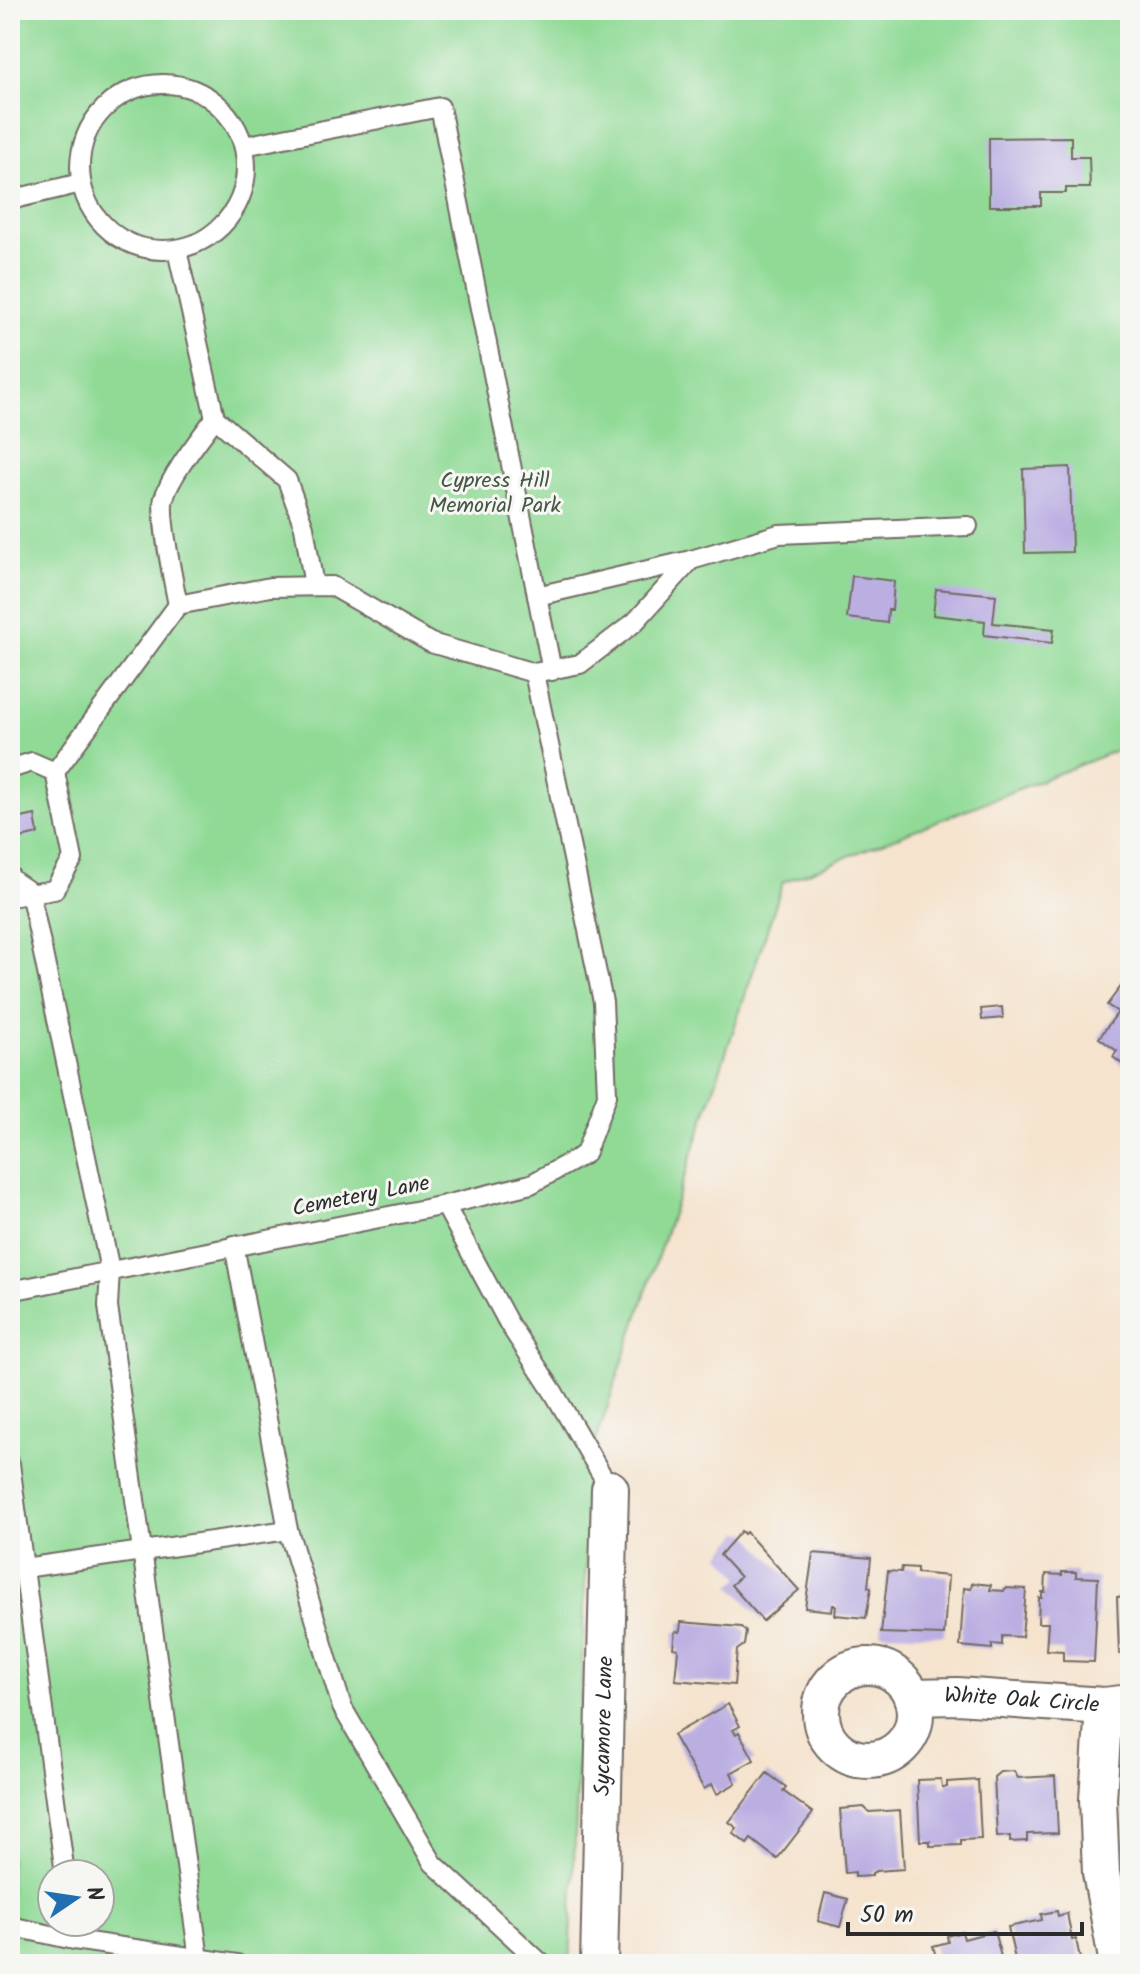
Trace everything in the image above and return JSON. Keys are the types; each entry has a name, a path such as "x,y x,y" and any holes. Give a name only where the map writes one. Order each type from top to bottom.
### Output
{"street":[{"name":"Sycamore Lane","path":"599,1964 610,1489"},
{"name":"White Oak Circle","path":"912,1697 957,1696 1117,1704"},
{"path":"1117,1704 1098,1799 1101,1873 1118,1964"}],"lane":[{"path":"158,84 187,87 212,100 232,120 244,146 246,173 240,200 225,224 204,241 177,250 152,250 128,243 106,228 90,208 81,183 81,155 90,128 107,106 131,90 158,84"},
{"path":"244,146 440,107 537,596 543,672 603,1002 607,1095 585,1154 531,1184 445,1205"},
{"path":"10,200 81,183"},
{"path":"177,250 215,418 287,480 304,527 314,586"},
{"path":"178,605 163,500 188,455 215,418"},
{"path":"537,596 691,560 779,534 968,526"},
{"path":"10,897 54,890 73,859 55,772 178,605 270,587 332,586 431,643 543,672 580,664 635,622 691,560"},
{"path":"10,769 32,762 55,772"},
{"path":"10,876 30,892 110,1270 108,1306 199,1959"},
{"name":"Cemetery Lane","path":"10,1291 445,1205 509,1324 610,1489"},
{"path":"234,1245 288,1530 342,1707 433,1863 542,1964"},
{"path":"10,1464 63,1858"},
{"path":"24,1568 288,1530"},
{"path":"10,1926 36,1928"},
{"path":"104,1938 199,1959 237,1964"}],"green space":[{"name":"Cypress Hill Memorial Park","path":"10,10 1130,10 1130,745 783,882 590,1459 570,1964 10,1964"}],"building":[{"path":"1071,137 1071,157 1089,157 1090,188 1066,188 1066,193 1041,193 1041,206 989,206 989,138"},
{"path":"1070,467 1072,552 1025,553 1023,469"},
{"path":"852,576 894,581 892,610 888,610 887,623 847,618"},
{"path":"936,589 996,595 993,623 1054,629 1052,643 984,635 985,621 933,615"},
{"path":"35,815 38,834 21,838 17,819"},
{"path":"1128,977 1130,1070 1113,1057 1117,1051 1099,1038 1118,1012 1107,1005"},
{"path":"1002,1007 1003,1018 982,1020 981,1009"},
{"path":"741,1531 746,1532 799,1590 763,1621 731,1585 740,1577 720,1555"},
{"path":"813,1553 871,1558 868,1587 871,1588 866,1618 835,1615 836,1605 833,1605 832,1611 805,1608"},
{"path":"902,1567 917,1568 917,1573 948,1576 944,1635 881,1633 888,1571 901,1572"},
{"path":"1062,1572 1076,1572 1076,1577 1098,1578 1094,1662 1063,1661 1063,1651 1046,1650 1048,1623 1038,1623 1039,1598 1045,1592 1046,1574 1062,1575"},
{"path":"972,1583 991,1585 990,1590 1026,1589 1022,1637 1002,1636 1002,1645 992,1644 992,1649 960,1646 964,1588 971,1589"},
{"path":"1130,1596 1130,1653 1119,1654 1117,1597"},
{"path":"681,1622 741,1627 746,1632 744,1645 737,1650 734,1685 675,1680 678,1649 673,1648 675,1631 680,1632"},
{"path":"728,1704 740,1726 733,1730 736,1734 739,1732 754,1760 731,1773 736,1783 717,1794 712,1784 704,1789 673,1735"},
{"path":"1014,1771 1018,1778 1055,1776 1058,1833 1027,1834 1027,1841 1010,1842 1010,1836 997,1837 994,1777 1000,1772"},
{"path":"767,1773 786,1787 783,1791 813,1813 777,1859 751,1839 747,1844 733,1833 737,1828 729,1822"},
{"path":"941,1779 942,1787 947,1787 947,1782 978,1780 981,1839 961,1840 961,1845 930,1846 930,1841 920,1841 917,1780"},
{"path":"864,1807 869,1812 900,1810 904,1869 876,1871 872,1876 855,1877 855,1872 845,1873 840,1809"},
{"path":"825,1893 848,1899 840,1927 818,1921"},
{"path":"1057,1911 1058,1916 1067,1913 1081,1964 1016,1964 1008,1927 1042,1920 1041,1914"},
{"path":"994,1931 1003,1964 938,1964 933,1946 948,1942 947,1936 962,1932 964,1939"}]}
